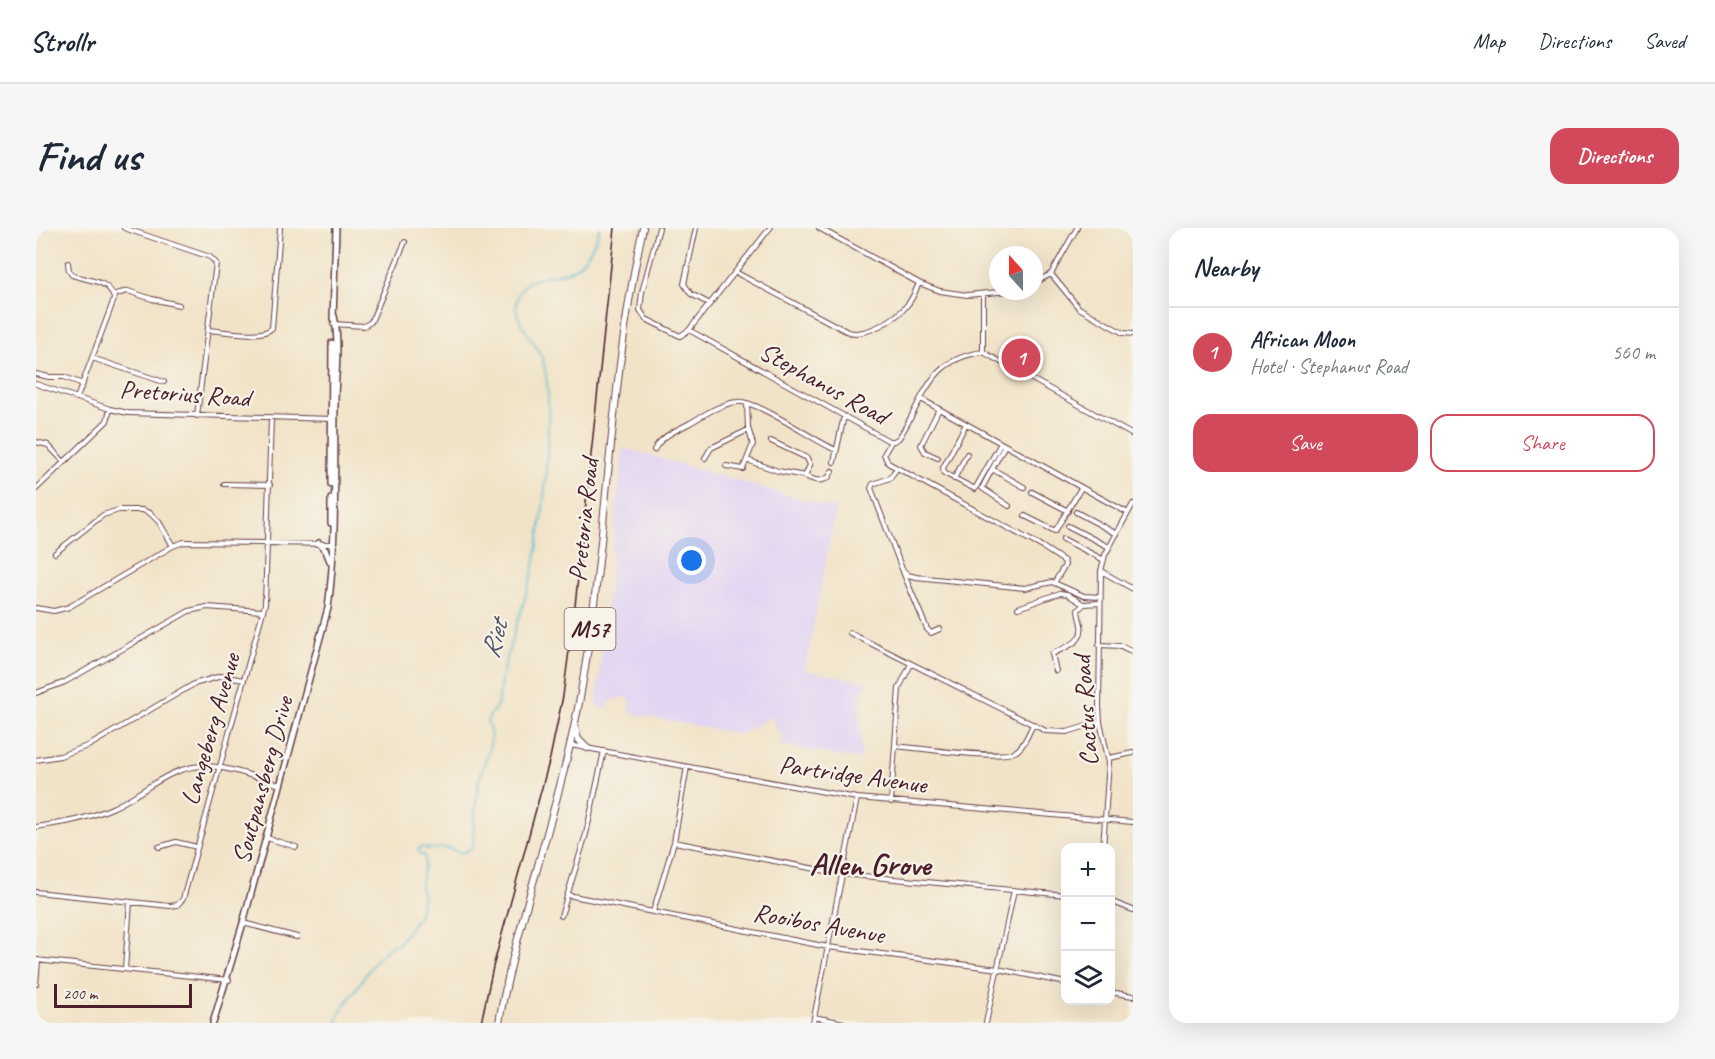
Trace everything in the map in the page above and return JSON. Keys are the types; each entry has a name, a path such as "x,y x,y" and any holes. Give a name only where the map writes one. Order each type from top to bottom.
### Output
{"main road":[{"name":"Pretoria Road","path":"499,1023 515,949 574,724 593,606 624,330 643,228"},
{"path":"574,724 578,740 587,748"}],"street":[{"path":"123,228 210,257 215,261 216,270 197,416"},
{"path":"208,330 259,334 271,331 280,228"},
{"name":"Soutpansberg Drive","path":"215,1023 322,639 330,595 336,228"},
{"path":"658,228 642,292 640,310 646,319 678,335 683,335 689,330 770,228"},
{"path":"696,228 684,284 692,294 710,304"},
{"path":"819,228 919,283 946,293 989,294"},
{"path":"1043,278 1051,274 1077,228"},
{"path":"334,324 364,326 371,322 405,242"},
{"path":"68,263 72,275 107,285 114,296"},
{"path":"735,272 846,331 857,334 873,329 904,309 919,283"},
{"path":"1051,274 1079,308 1123,333 1133,334"},
{"path":"77,398 114,296 118,292 128,291 179,305"},
{"path":"982,295 983,352 1133,435"},
{"name":"Stephanus Road","path":"689,330 891,441 901,436 935,375 946,364 957,358 983,352"},
{"path":"92,358 164,382"},
{"path":"36,374 51,378 64,377 83,384"},
{"name":"Pretorius Road","path":"36,384 128,413 333,419"},
{"path":"921,399 1128,513"},
{"path":"654,450 665,437 713,410 735,402 755,406 836,450"},
{"path":"726,465 743,470 753,444 748,430 747,403"},
{"path":"36,489 107,421 110,409"},
{"path":"938,458 922,450 921,445 939,409"},
{"path":"834,462 844,416"},
{"name":"Langeberg Avenue","path":"36,892 170,906 180,903 185,896 266,598 271,418"},
{"path":"966,424 942,470 954,479 976,489 1003,444"},
{"path":"705,458 711,448 748,430"},
{"path":"771,441 807,458 810,465 805,476"},
{"path":"891,441 884,456 888,463 1062,559 1065,565 1054,583"},
{"path":"36,442 48,445 64,462"},
{"path":"1003,444 982,489 1009,506"},
{"path":"954,479 967,454"},
{"path":"747,460 813,480 822,481 829,477 832,471"},
{"path":"897,468 890,478 873,484 871,488 927,629 931,633 940,628"},
{"path":"992,469 1024,487"},
{"path":"224,484 270,485"},
{"path":"1025,516 1055,531 1081,488"},
{"path":"1032,492 1068,511"},
{"name":"Cactus Road","path":"1103,843 1109,758 1100,722 1101,572 1109,547 1133,504"},
{"path":"55,553 104,515 119,510 142,510 150,513 159,522 173,546"},
{"path":"1076,512 1117,534"},
{"path":"1068,526 1109,547"},
{"path":"1063,539 1104,560"},
{"path":"36,608 54,611 69,608 173,546 188,541 332,544"},
{"path":"319,543 326,551 330,561"},
{"name":"Soutpansberg Drive","path":"330,595 332,544"},
{"path":"903,571 916,577 1025,588 1054,583 1084,596 1100,597"},
{"path":"1101,572 1133,589"},
{"path":"1018,608 1060,593 1067,594 1084,604 1100,603"},
{"path":"1056,671 1052,654 1072,645 1078,638 1081,627 1077,612 1084,604"},
{"path":"36,693 52,689 189,611 203,607 215,607 262,611"},
{"path":"850,633 1046,730 1058,732 1075,730 1100,722"},
{"path":"1099,645 1121,646 1133,652"},
{"path":"891,802 899,685 911,664"},
{"path":"36,760 60,756 90,745 194,684 221,676 244,680"},
{"path":"895,747 1010,754 1020,747 1033,725"},
{"name":"Partridge Avenue","path":"570,745 857,798 1133,822"},
{"path":"561,916 588,825 604,751"},
{"path":"1109,758 1133,753"},
{"path":"36,827 80,820 111,808 182,769 203,766 219,768 281,785"},
{"path":"653,912 674,842 687,767"},
{"path":"813,1023 857,798"},
{"path":"267,838 296,847"},
{"path":"159,847 176,842 197,847"},
{"path":"674,842 842,874 1061,894"},
{"path":"986,1023 1014,890"},
{"name":"Rooibos Avenue","path":"568,895 828,947 998,969 1061,982"},
{"path":"125,969 130,902"},
{"path":"1115,903 1133,910"},
{"path":"243,923 297,937"},
{"path":"36,984 37,960 228,978"},
{"path":"1115,993 1133,996"},
{"path":"814,1017 844,1023"}],"shaded area":[{"path":"623,448 836,509 805,670 867,682 860,699 861,760 780,745 782,734 779,733 772,717 739,734 629,713 631,701 625,696 611,701 606,709 596,706"}],"waterway":[{"name":"Riet","path":"337,1023 339,1014 377,958 391,946 398,944 420,911 423,894 420,888 425,860 424,855 420,854 418,849 421,847 448,848 457,852 465,852 473,847 478,785 491,737 487,721 498,702 501,678 534,566 546,480 548,412 546,378 540,353 520,322 516,305 522,288 528,283 535,279 566,272 578,266 590,251 600,228"}],"railway":[{"path":"481,1023 493,967 550,758 563,696 575,606 615,228"}],"place":[{"name":"African Moon","path":"1021,358"}],"district":[{"name":"Allen Grove","path":"870,864"}]}
